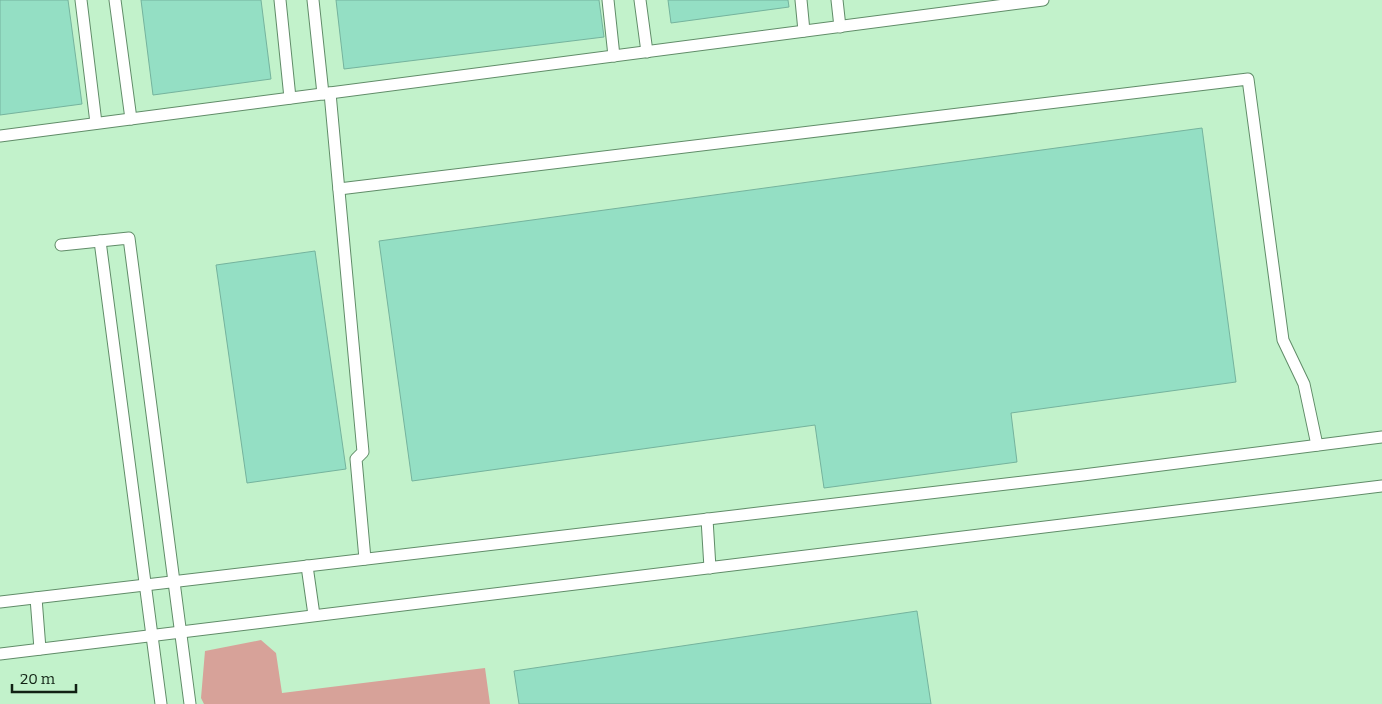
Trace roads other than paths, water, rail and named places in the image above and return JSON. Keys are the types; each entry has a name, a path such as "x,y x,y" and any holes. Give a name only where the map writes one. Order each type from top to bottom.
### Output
{"lane":[{"path":"81,0 96,123"},
{"path":"115,0 131,119"},
{"path":"280,0 290,98"},
{"path":"313,0 339,189 363,452 356,459 365,559"},
{"path":"608,0 614,56"},
{"path":"640,0 646,52"},
{"path":"801,0 804,31"},
{"path":"837,0 840,26"},
{"path":"0,136 646,52 1002,3 1038,0"},
{"path":"339,189 1248,79 1283,340 1304,384 1317,446"},
{"path":"61,245 130,238 190,704"},
{"path":"100,241 161,704"},
{"path":"0,602 1073,476 1382,437"},
{"path":"0,654 1382,486"},
{"path":"707,519 710,568"},
{"path":"308,566 314,616"},
{"path":"36,598 40,649"}]}
